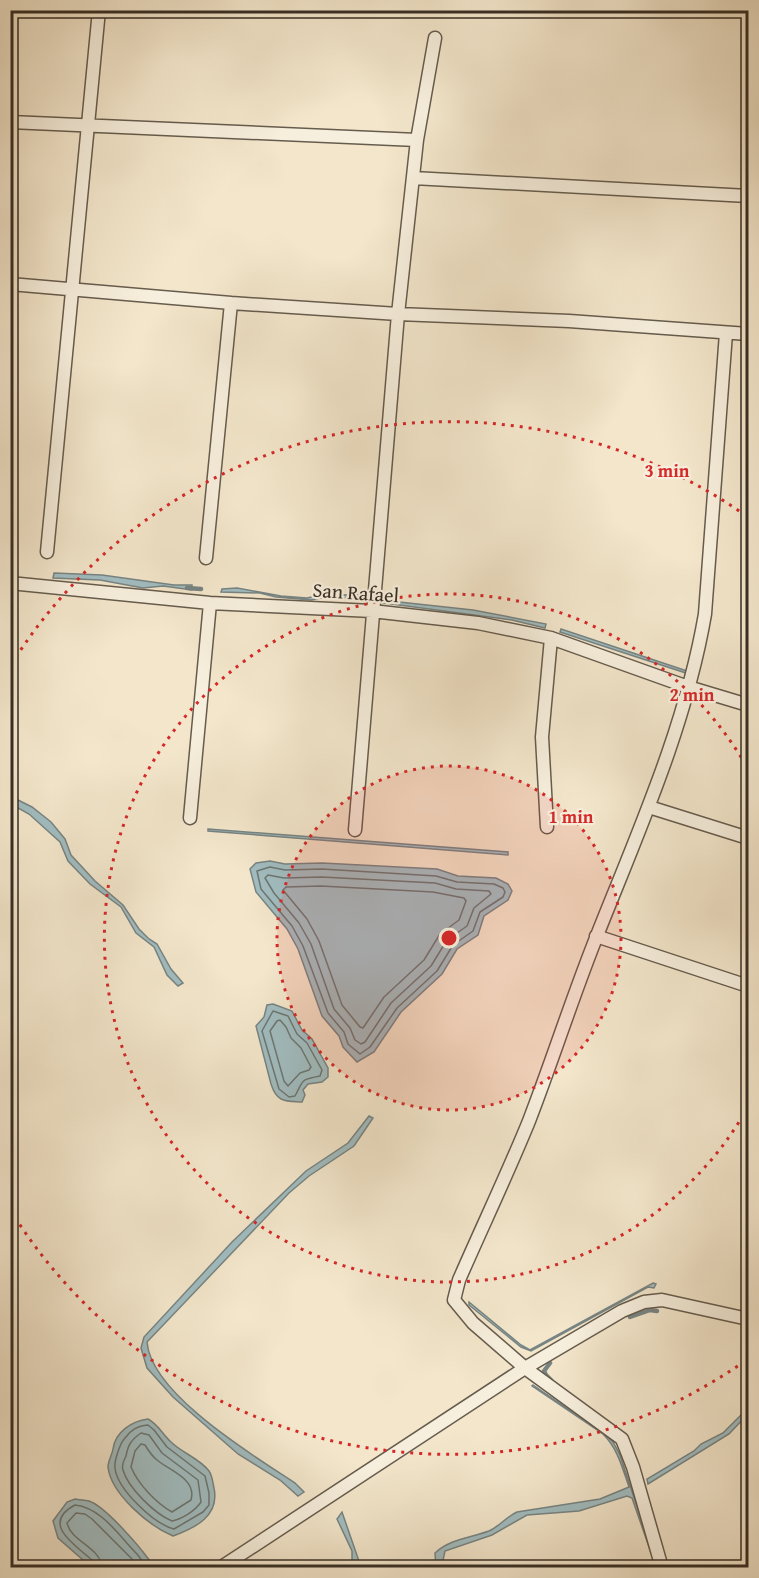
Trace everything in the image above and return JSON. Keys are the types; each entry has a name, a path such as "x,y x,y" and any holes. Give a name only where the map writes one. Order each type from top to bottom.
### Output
{"street":[{"path":"47,552 99,10"},
{"path":"354,830 398,314 417,140 435,38"},
{"path":"10,122 417,140"},
{"path":"413,178 748,196"},
{"path":"10,284 231,303 398,314 569,321 748,334"},
{"path":"206,558 231,303"},
{"path":"662,1568 633,1467 622,1439 525,1368 463,1313 454,1300 455,1288 528,1122 596,936 649,807 688,687 700,644 705,614 726,333"},
{"name":"San Rafael","path":"10,583 210,603 372,611 478,623 551,638 688,687 748,705"},
{"path":"190,818 210,603"},
{"path":"547,828 542,737 551,638"},
{"path":"649,807 748,838"},
{"path":"596,936 748,986"},
{"path":"220,1568 525,1368 622,1311 644,1302 662,1300 748,1319"}],"water":[{"path":"54,573 102,575 174,585 192,585 192,590 163,586 143,588 100,580 53,578"},
{"path":"237,588 307,598 330,593 367,594 367,597 355,599 331,596 311,600 276,597 260,593 221,592 222,589"},
{"path":"379,593 390,601 473,610 546,624 545,628 512,620 384,603 376,601"},
{"path":"561,629 690,672 689,674 560,632"},
{"path":"10,796 32,807 51,822 65,839 71,855 95,881 123,905 139,929 157,944 171,969 183,983 178,986 167,975 154,947 136,933 121,907 90,884 68,861 60,842 29,814 11,804"},
{"path":"208,829 508,852 508,855 208,831"},
{"path":"270,861 285,864 322,863 437,869 458,876 496,878 508,884 512,891 508,900 484,916 478,935 457,949 442,974 401,1012 374,1052 357,1062 343,1047 339,1036 322,1016 298,949 287,929 256,892 250,869 256,863"},
{"path":"273,1004 292,1011 302,1030 312,1039 328,1068 328,1077 322,1082 308,1084 303,1090 305,1095 302,1102 279,1098 271,1084 256,1026 264,1017 267,1005"},
{"path":"369,1116 373,1118 354,1146 309,1176 289,1193 147,1342 153,1362 166,1382 185,1402 231,1440 295,1483 304,1492 298,1496 280,1480 238,1454 173,1397 147,1368 141,1348 144,1337 232,1242 306,1171 348,1143"},
{"path":"653,1283 656,1284 654,1288 648,1287 531,1351 521,1347 469,1305 469,1302 530,1350"},
{"path":"533,1385 606,1435 613,1442 620,1455 657,1567 632,1498 627,1496 579,1511 527,1515 492,1535 445,1551 443,1560 445,1567 436,1567 435,1553 441,1548 489,1531 517,1512 600,1499 629,1487 616,1452 603,1434"},
{"path":"748,1408 748,1414 729,1434 648,1484 647,1479 694,1451 701,1444 723,1433"},
{"path":"148,1419 175,1446 205,1466 213,1481 215,1498 204,1520 173,1536 153,1525 133,1508 116,1488 108,1467 117,1437 130,1425"},
{"path":"75,1499 89,1501 104,1510 150,1561 148,1567 91,1567 58,1538 53,1521 67,1502"},
{"path":"342,1512 361,1567 352,1567 352,1551 337,1519"}],"waterway":[{"path":"187,588 201,589"},
{"path":"630,1317 650,1310 657,1311"},
{"path":"550,1363 544,1371 551,1380"}]}
